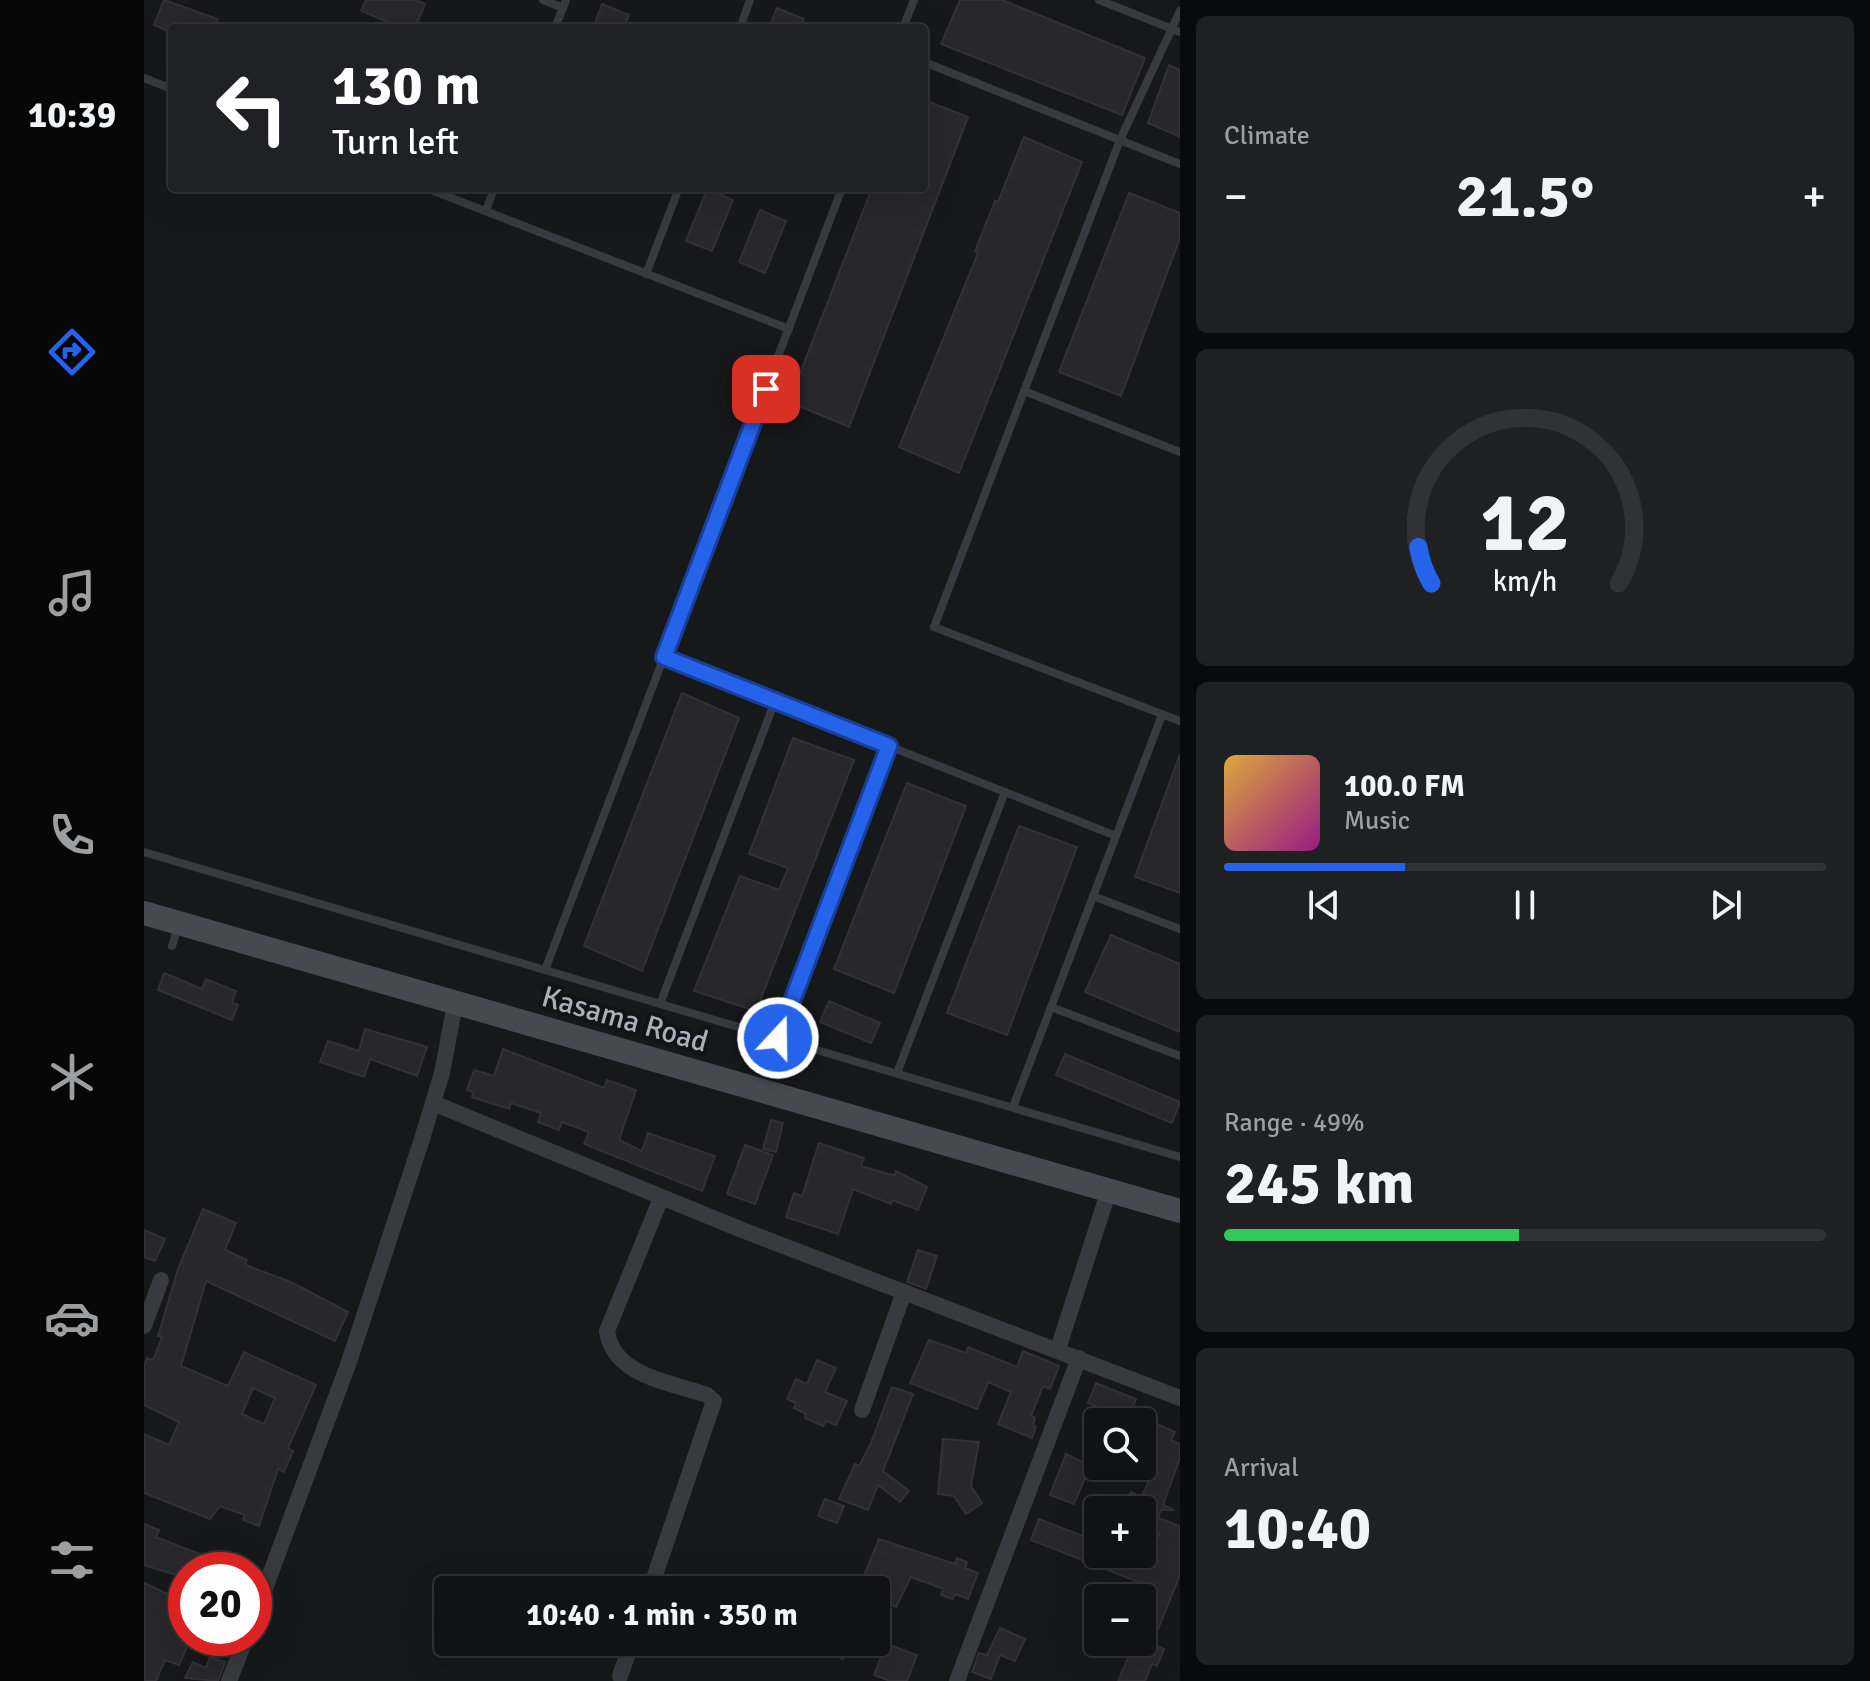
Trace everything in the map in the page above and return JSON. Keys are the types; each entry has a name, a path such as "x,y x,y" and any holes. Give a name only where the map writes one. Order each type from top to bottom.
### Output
{"street":[{"name":"Kasama Road","path":"144,913 176,935 455,1004 1180,1211"},
{"path":"272,1569 349,1362 433,1103 455,1004"},
{"path":"433,1103 661,1198 1180,1398"},
{"path":"1058,1349 1109,1190"},
{"path":"655,1576 714,1401 707,1395 625,1366 609,1346 607,1331 661,1198"},
{"path":"144,1326 161,1280"},
{"path":"862,1410 904,1292"},
{"path":"957,1681 1079,1358"},
{"path":"229,1681 239,1656"},
{"path":"620,1676 627,1656"}],"lane":[{"path":"543,0 564,4 556,24"},
{"path":"741,24 750,0"},
{"path":"905,24 914,0"},
{"path":"1099,0 1176,31"},
{"path":"1180,11 1176,31 1120,140 934,627 1180,721"},
{"path":"928,64 1180,164"},
{"path":"144,78 168,87"},
{"path":"436,192 789,329"},
{"path":"486,211 493,192"},
{"path":"646,274 677,192"},
{"path":"545,970 840,192"},
{"path":"1024,391 1180,452"},
{"path":"664,657 1116,836"},
{"path":"660,1004 775,701"},
{"path":"1013,1107 1162,715"},
{"path":"778,1038 889,746"},
{"path":"897,1073 1005,792"},
{"path":"144,852 1180,1157"},
{"path":"1093,896 1180,929"},
{"path":"1051,1007 1180,1056"}],"building":[{"path":"164,0 218,19 216,24 168,24 168,31 154,25"},
{"path":"366,0 415,0 425,4 417,24 393,24 361,11"},
{"path":"960,0 1002,0 1145,58 1122,115 941,44"},
{"path":"602,4 629,15 625,24 594,24"},
{"path":"777,8 804,19 802,24 771,24"},
{"path":"1169,65 1180,70 1180,137 1148,123"},
{"path":"928,102 968,117 849,427 789,402 870,192 928,192"},
{"path":"1024,137 1082,162 959,473 899,447 978,253 975,251 995,201 998,202"},
{"path":"706,192 733,200 712,251 686,241"},
{"path":"1129,193 1180,213 1180,238 1121,396 1059,372"},
{"path":"760,210 786,221 765,273 739,262"},
{"path":"682,693 739,718 642,971 584,946"},
{"path":"793,738 854,760 756,1011 694,991 740,876 779,890 788,868 749,854"},
{"path":"1180,754 1180,893 1135,877"},
{"path":"907,783 966,806 894,993 834,969"},
{"path":"1019,826 1077,847 1007,1035 947,1013"},
{"path":"1111,935 1180,964 1180,1032 1085,992"},
{"path":"164,973 202,989 206,979 236,991 232,1003 238,1005 232,1020 158,990"},
{"path":"829,1001 880,1023 871,1043 820,1022"},
{"path":"365,1029 427,1047 417,1076 370,1059 364,1077 320,1062 328,1041 359,1051"},
{"path":"503,1049 604,1088 607,1080 636,1090 619,1140 642,1151 648,1133 715,1156 702,1191 584,1144 589,1132 562,1122 559,1130 538,1122 541,1113 511,1103 509,1109 472,1097 473,1092 467,1090 474,1070 494,1076"},
{"path":"1065,1054 1180,1102 1172,1123 1056,1075"},
{"path":"771,1120 783,1123 776,1152 763,1149"},
{"path":"819,1143 864,1158 861,1166 895,1175 896,1171 927,1187 918,1210 892,1200 891,1204 853,1189 838,1234 786,1217 794,1193 802,1196"},
{"path":"745,1145 773,1155 755,1204 727,1194"},
{"path":"203,1209 236,1223 225,1250 247,1260 245,1265 291,1282 348,1312 335,1341 206,1281 181,1366 228,1386 244,1352 316,1385 288,1448 293,1451 284,1472 278,1469 259,1526 243,1520 245,1515 220,1506 210,1519 144,1493 144,1434 169,1445 179,1422 144,1405 144,1366 147,1358 153,1360 162,1337 158,1336 178,1269","holes":["253,1388 275,1398 264,1424 242,1414"]},
{"path":"144,1230 165,1239 155,1261 144,1257"},
{"path":"918,1250 937,1256 926,1289 907,1282"},
{"path":"929,1340 966,1353 968,1347 1017,1367 1023,1351 1059,1366 1050,1389 1043,1386 1031,1416 1035,1418 1033,1425 1036,1427 1032,1438 998,1424 1011,1392 988,1382 977,1409 910,1383"},
{"path":"817,1360 836,1368 825,1392 847,1401 836,1425 826,1421 823,1426 805,1418 806,1414 794,1408 796,1403 787,1399 796,1379 807,1384"},
{"path":"1096,1383 1136,1399 1133,1408 1101,1408 1088,1403"},
{"path":"892,1387 913,1394 883,1471 909,1491 900,1502 878,1485 868,1510 839,1499 855,1464 859,1466 870,1445"},
{"path":"1159,1425 1175,1432 1171,1440 1180,1444 1180,1458 1163,1505 1174,1510 1161,1510 1158,1518 1180,1526 1180,1575 1156,1634 1156,1584 1143,1584 1103,1568 1156,1568 1156,1543 1160,1533 1156,1531 1156,1496 1142,1496 1149,1480 1156,1480 1156,1432"},
{"path":"943,1439 979,1442 971,1486 982,1503 966,1514 954,1496 938,1494"},
{"path":"1066,1454 1084,1463 1084,1480 1074,1504 1050,1495"},
{"path":"825,1499 844,1506 837,1523 818,1516"},
{"path":"1039,1519 1084,1537 1084,1561 1031,1540"},
{"path":"144,1524 159,1530 156,1537 194,1552 168,1552 168,1572 144,1565"},
{"path":"879,1539 955,1564 957,1558 967,1562 965,1568 978,1573 968,1599 955,1594 953,1599 941,1595 944,1589 911,1577 896,1607 890,1604 890,1576 864,1576"},
{"path":"144,1583 168,1594 168,1656 183,1656 179,1665 165,1660 156,1681 144,1681"},
{"path":"1000,1628 1025,1639 1015,1661 1000,1655 991,1679 972,1672 979,1653 987,1655"},
{"path":"890,1645 917,1655 907,1681 890,1681 874,1675 881,1657 876,1656 890,1656"},
{"path":"1156,1646 1164,1649 1157,1666 1152,1664 1145,1681 1118,1681 1129,1656 1156,1656"},
{"path":"210,1657 225,1662 218,1681 185,1678 193,1662 206,1668"}],"route":[{"path":"766,389 664,657 889,746 778,1038"}]}
